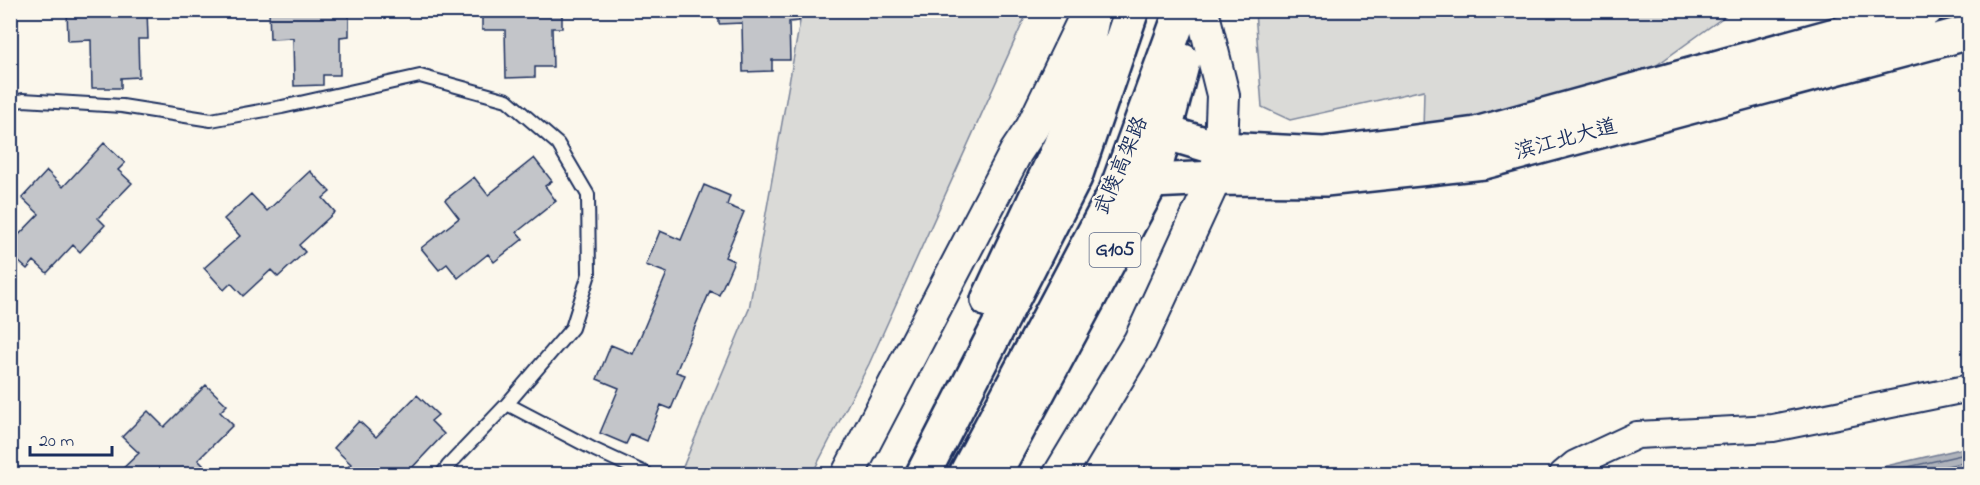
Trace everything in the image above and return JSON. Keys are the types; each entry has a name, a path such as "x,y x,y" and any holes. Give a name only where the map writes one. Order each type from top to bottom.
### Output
{"main road":[{"path":"906,474 1060,146 1072,111 1094,10"},
{"name":"武陵高架路","path":"922,474 1075,177 1132,10"},
{"name":"武陵高架路","path":"966,474 1116,190 1182,10"},
{"name":"G105","path":"994,474 1152,181 1200,10"},
{"name":"滨江北大道","path":"1152,181 1218,163 1323,154 1476,134 1926,10"},
{"name":"滨江北大道","path":"1164,132 1218,163 1325,179 1484,162 1970,32"}],"street":[{"path":"848,474 1016,152 1032,128 1088,10"},
{"path":"1060,474 1140,341 1218,163 1223,95 1200,10"},
{"path":"1563,474 1575,464 1637,435 1773,428 1970,388"}],"lane":[{"path":"10,103 23,100 123,106 212,120 420,76 507,100 558,144 588,195 589,274 572,328 507,404 442,474"},
{"path":"507,404 647,474"}],"shaded area":[{"path":"802,10 1028,11 869,364 812,474 680,474 749,309"},
{"path":"1255,11 1732,11 1576,123 1422,171 1424,90 1290,120 1262,107"}],"water":[{"path":"1969,447 1969,474 1874,474 1882,467"}],"building":[{"path":"67,10 147,10 148,39 138,39 139,77 121,78 121,88 92,88 91,40 68,41"},
{"path":"269,10 349,10 349,36 340,37 340,75 323,75 323,85 294,86 293,38 270,39"},
{"path":"482,10 562,10 562,28 552,28 553,67 535,67 535,77 506,78 505,30 482,30"},
{"path":"719,10 799,10 799,21 789,22 790,60 772,60 772,71 743,72 742,23 719,24"},
{"path":"104,143 125,163 118,170 132,183 98,218 105,225 80,252 73,245 47,273 34,261 27,269 10,254 10,244 39,214 22,198 47,171 63,187"},
{"path":"534,158 552,181 545,186 556,201 517,232 523,239 494,262 488,254 458,278 447,264 439,270 421,248 459,218 445,200 474,177 488,195"},
{"path":"310,171 330,192 323,198 335,212 299,245 305,252 278,277 271,270 243,296 231,283 224,290 204,268 240,236 224,219 251,194 267,211"},
{"path":"704,185 730,196 727,205 744,212 725,257 734,261 719,295 710,291 676,372 685,375 671,409 661,405 647,441 631,434 626,444 600,433 619,388 597,379 611,345 633,354 667,273 646,265 660,231 681,240"},
{"path":"206,385 227,405 220,412 233,425 198,460 205,467 197,474 117,474 139,453 122,437 148,411 164,427"},
{"path":"417,395 438,415 431,421 444,434 410,470 415,474 341,474 351,464 334,448 359,421 376,437"},
{"path":"590,469 601,474 587,474"}]}
